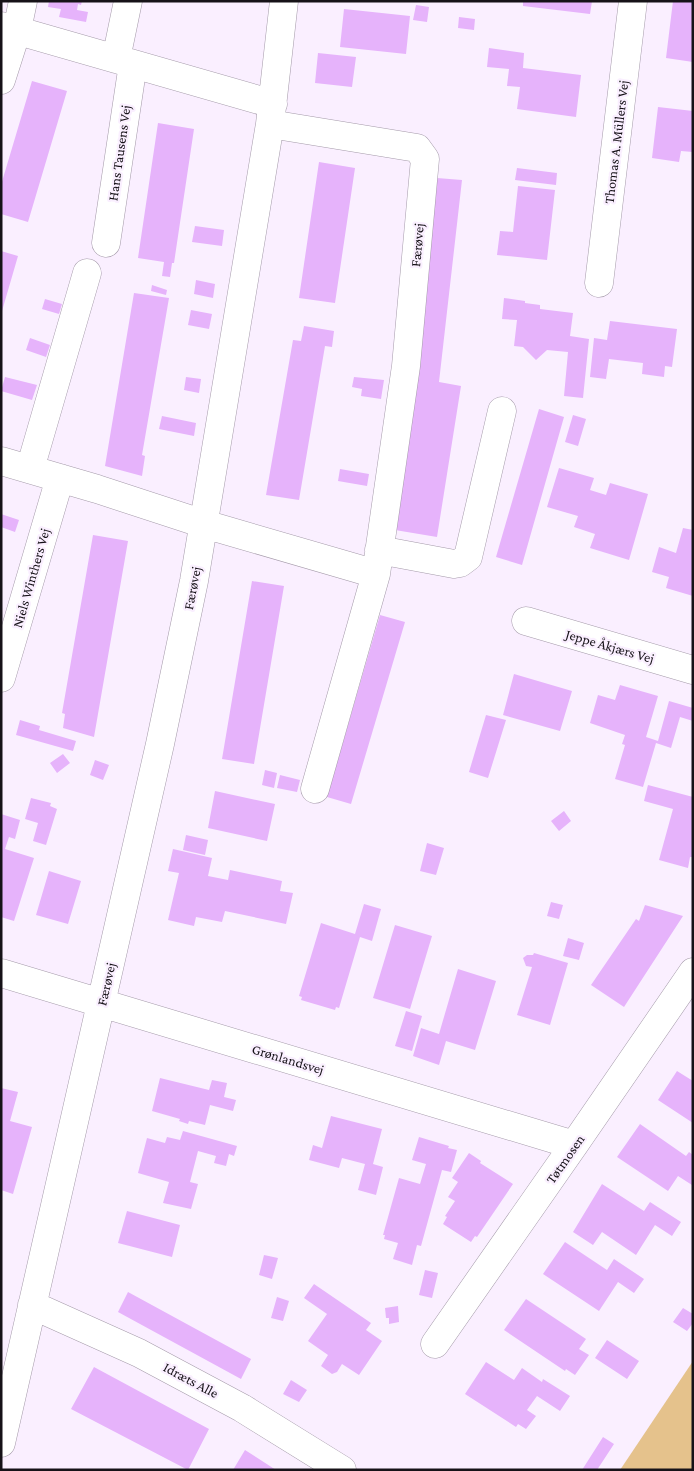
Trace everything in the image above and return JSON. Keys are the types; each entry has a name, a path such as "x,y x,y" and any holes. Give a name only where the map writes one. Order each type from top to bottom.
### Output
{"street":[{"path":"1,80 9,28 23,1"},
{"name":"Hans Tausens Vej","path":"106,243 125,62 128,1"},
{"name":"Færøvej","path":"1,1443 160,744 194,581 272,114 284,1"},
{"name":"Thomas A. Müllers Vej","path":"599,283 633,1"},
{"path":"9,28 125,62 272,114"},
{"name":"Færøvej","path":"272,114 417,148 425,159 406,366 378,562 315,789"},
{"path":"30,469 87,273"},
{"path":"1,461 97,488 204,524 378,562 454,564 468,558 502,411"},
{"name":"Niels Winthers Vej","path":"1,678 60,478"},
{"name":"Jeppe Åkjærs Vej","path":"526,621 693,670"},
{"name":"Tøtmosen","path":"435,1344 693,972"},
{"name":"Grønlandsvej","path":"1,973 574,1145"},
{"name":"Idræts Alle","path":"32,1304 139,1353 173,1371 242,1408 342,1470"}],"shaded area":[{"path":"693,1361 693,1470 620,1470"}],"building":[{"path":"49,1 82,1 81,5 78,4 77,10 88,12 86,22 59,17 61,9 48,7"},
{"path":"523,1 592,1 590,14 523,6"},
{"path":"673,1 693,1 693,62 666,58"},
{"path":"416,5 429,7 427,22 413,20"},
{"path":"344,9 410,16 406,54 340,47"},
{"path":"459,17 475,19 474,30 458,28"},
{"path":"489,48 524,53 523,68 581,75 576,117 517,109 520,87 507,86 509,69 487,67"},
{"path":"318,53 356,57 352,87 315,83"},
{"path":"32,81 67,91 28,222 1,214 1,185"},
{"path":"658,107 693,111 693,152 681,151 679,162 652,158"},
{"path":"158,123 194,129 174,263 172,263 170,277 162,276 164,262 138,258"},
{"path":"319,162 355,168 335,303 299,298"},
{"path":"517,168 557,173 556,185 515,180"},
{"path":"437,178 462,180 439,382 461,386 437,537 389,529"},
{"path":"518,186 555,190 547,260 497,255 500,231 513,232"},
{"path":"195,226 224,230 222,246 192,242"},
{"path":"1,251 18,256 2,311 1,311"},
{"path":"196,280 215,284 213,298 194,294"},
{"path":"152,285 167,290 166,295 151,291"},
{"path":"134,293 169,298 142,455 145,456 142,476 105,466"},
{"path":"504,298 540,305 540,309 573,313 570,336 589,339 583,398 564,396 568,352 547,350 536,360 523,347 514,346 517,320 502,319"},
{"path":"45,299 62,304 59,314 42,309"},
{"path":"191,310 212,314 209,329 188,325"},
{"path":"610,321 677,329 672,367 665,366 664,377 642,374 643,363 609,359 606,379 590,377 594,338 607,340"},
{"path":"304,326 334,331 332,347 325,346 299,500 266,495 293,340 301,341"},
{"path":"30,338 50,345 46,357 26,350"},
{"path":"5,377 37,385 32,400 1,391"},
{"path":"186,377 201,379 199,393 184,390"},
{"path":"354,377 384,380 381,399 361,396 362,389 352,387"},
{"path":"539,409 564,417 522,565 496,557"},
{"path":"573,415 586,419 578,446 565,442"},
{"path":"162,416 196,423 194,436 159,429"},
{"path":"559,468 594,478 590,490 606,495 610,483 648,494 629,560 590,548 595,534 574,527 578,516 547,507"},
{"path":"340,469 369,474 367,486 338,481"},
{"path":"1,514 19,520 15,532 1,527"},
{"path":"683,528 693,530 693,596 666,588 669,577 652,572 659,547 676,553"},
{"path":"93,535 128,541 94,737 63,728 65,714 62,713"},
{"path":"252,581 284,586 254,764 222,759"},
{"path":"380,615 405,622 351,804 327,797"},
{"path":"514,674 572,691 560,731 503,715"},
{"path":"620,685 658,696 646,737 658,741 669,701 693,708 693,721 680,717 671,748 656,743 643,787 615,779 625,745 622,744 625,735 590,723 598,695 615,700"},
{"path":"486,715 506,720 488,778 469,772"},
{"path":"20,720 40,726 39,730 76,741 73,751 16,735"},
{"path":"63,754 70,763 57,773 50,763"},
{"path":"95,760 109,765 103,780 90,775"},
{"path":"265,770 277,773 274,788 262,785"},
{"path":"280,775 300,780 297,792 277,788"},
{"path":"648,785 693,797 693,857 690,857 688,868 659,860 673,809 644,801"},
{"path":"215,791 275,804 267,841 208,828"},
{"path":"31,798 51,803 50,806 57,809 46,845 33,841 38,823 25,819"},
{"path":"564,811 571,821 559,831 551,821"},
{"path":"1,814 20,820 15,839 9,837 5,849 34,858 14,921 1,917"},
{"path":"186,835 208,840 205,855 183,850"},
{"path":"427,843 444,848 436,875 420,871"},
{"path":"173,849 212,858 208,876 228,880 230,870 282,881 280,891 293,893 286,924 225,911 222,922 196,917 194,926 168,920 179,873 168,871"},
{"path":"49,871 81,881 68,924 36,915"},
{"path":"551,902 563,905 559,919 547,916"},
{"path":"364,904 381,909 372,941 360,937 339,1008 336,1007 335,1010 301,1000 302,997 299,996 321,923 355,934"},
{"path":"645,905 683,916 624,1007 591,985 636,919 639,921"},
{"path":"395,925 432,936 410,1009 373,998"},
{"path":"568,938 584,943 579,960 563,956"},
{"path":"534,953 568,963 550,1025 517,1015 532,967 526,966 523,958"},
{"path":"458,969 496,981 475,1050 446,1041 439,1065 413,1056 421,1028 439,1034"},
{"path":"406,1011 422,1016 412,1051 395,1046"},
{"path":"677,1071 693,1081 693,1123 658,1100"},
{"path":"160,1078 209,1090 212,1080 227,1083 224,1097 236,1100 233,1111 210,1105 205,1125 189,1121 188,1124 179,1121 180,1119 152,1111"},
{"path":"1,1088 18,1092 10,1121 32,1127 13,1194 1,1190"},
{"path":"331,1116 382,1129 373,1164 383,1167 376,1195 358,1190 365,1164 342,1158 339,1168 309,1160 313,1145 322,1148"},
{"path":"640,1124 686,1156 689,1152 693,1155 692,1185 678,1176 668,1191 617,1157"},
{"path":"183,1131 237,1146 234,1156 229,1154 226,1166 214,1163 216,1156 198,1151 190,1182 198,1184 191,1209 163,1203 169,1182 138,1173 147,1138 165,1143 167,1137 180,1140"},
{"path":"419,1137 457,1150 451,1172 442,1170 421,1246 417,1245 412,1265 393,1259 398,1243 384,1239 385,1235 383,1235 399,1178 420,1184 426,1164 412,1160"},
{"path":"469,1153 481,1161 480,1163 513,1184 477,1237 475,1236 471,1242 443,1224 447,1217 445,1216 455,1201 448,1197 458,1182 452,1178"},
{"path":"602,1184 644,1211 650,1202 681,1222 672,1236 655,1225 636,1255 602,1232 593,1245 573,1232"},
{"path":"127,1211 180,1225 172,1257 118,1243"},
{"path":"565,1242 607,1270 614,1259 644,1279 634,1293 618,1282 599,1311 543,1274"},
{"path":"264,1255 278,1258 272,1279 259,1275"},
{"path":"425,1270 438,1273 432,1298 419,1295"},
{"path":"314,1284 371,1323 366,1330 382,1341 359,1375 342,1364 337,1372 332,1374 321,1366 328,1355 308,1341 327,1314 304,1298"},
{"path":"128,1292 251,1359 241,1379 118,1312"},
{"path":"277,1297 289,1301 283,1321 271,1318"},
{"path":"526,1299 586,1339 579,1349 589,1355 575,1375 566,1369 565,1371 504,1330"},
{"path":"398,1306 399,1322 389,1324 385,1308"},
{"path":"683,1308 693,1314 693,1323 687,1331 673,1322"},
{"path":"607,1340 639,1361 627,1379 595,1358"},
{"path":"486,1362 514,1380 522,1368 542,1382 543,1379 570,1396 560,1411 537,1396 527,1410 536,1416 526,1429 518,1424 516,1427 465,1394"},
{"path":"94,1367 209,1429 188,1470 71,1409"},
{"path":"291,1380 307,1390 299,1402 283,1394"},
{"path":"603,1437 614,1444 597,1470 582,1470"},
{"path":"245,1450 276,1470 233,1470"}]}
